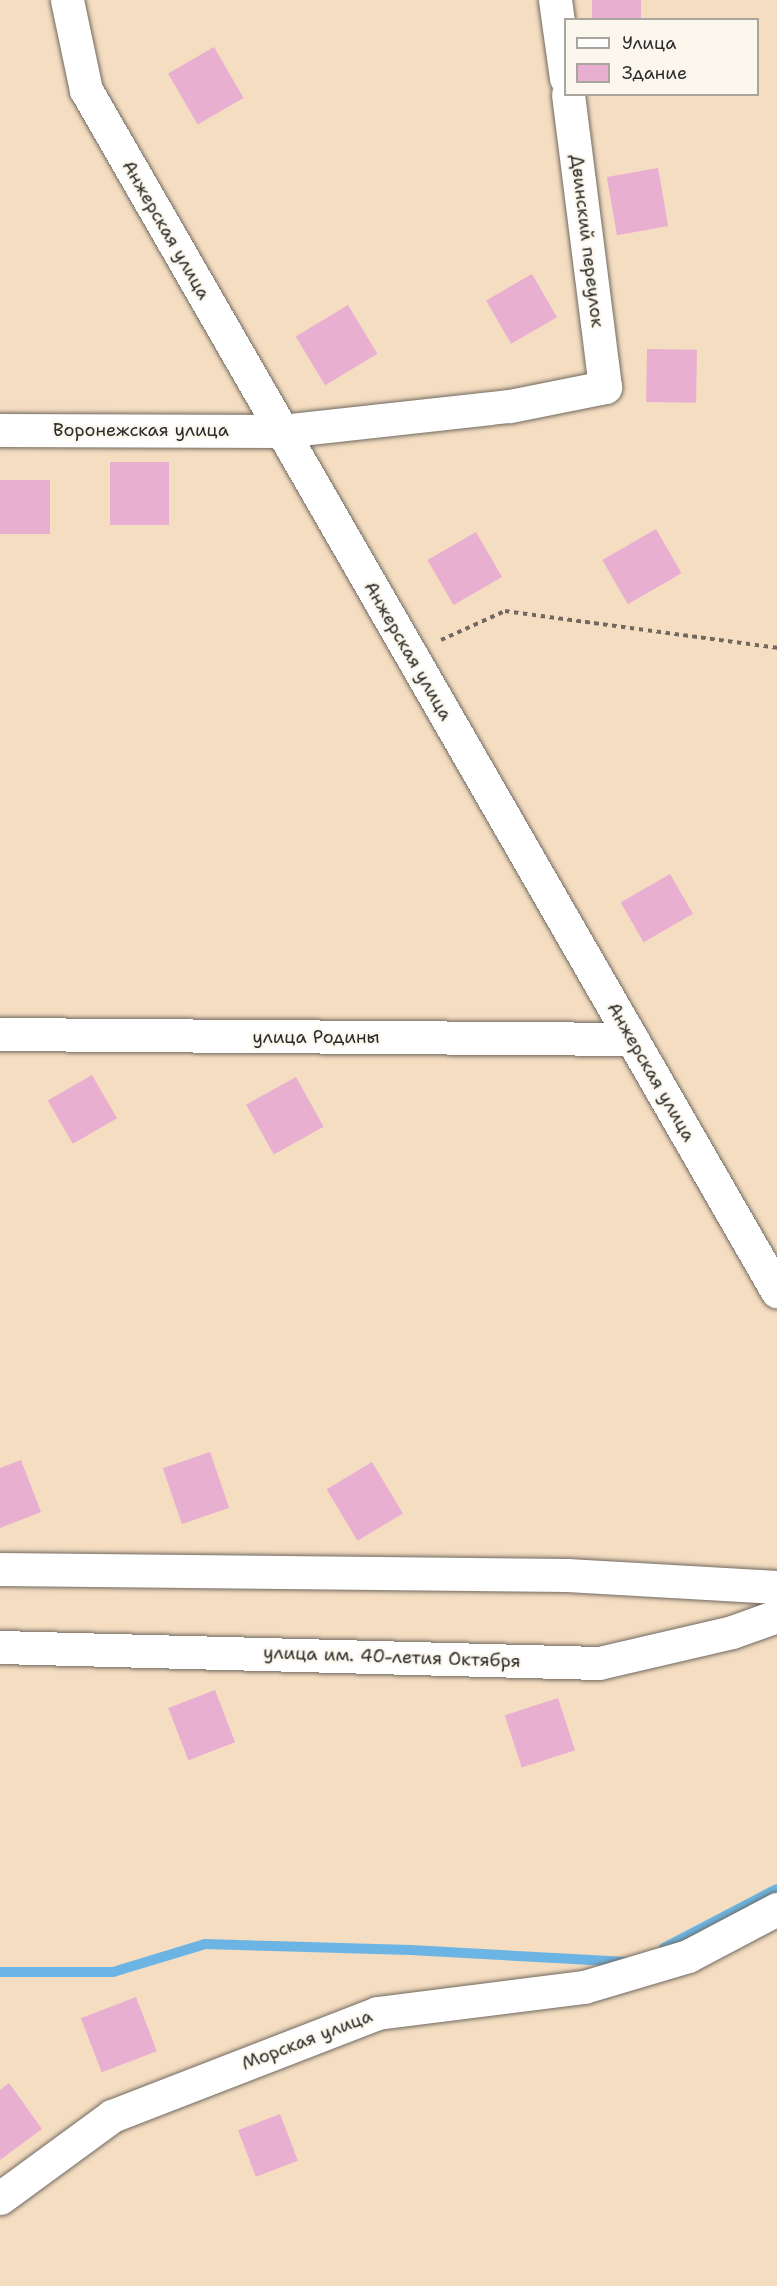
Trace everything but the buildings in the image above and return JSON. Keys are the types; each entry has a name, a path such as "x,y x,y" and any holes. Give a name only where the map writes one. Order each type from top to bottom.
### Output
{"street":[{"name":"Анжерская улица","path":"67,0 86,90 777,1291"},
{"path":"555,0 564,64"},
{"name":"Двинский переулок","path":"568,96 605,387"},
{"name":"Воронежская улица","path":"0,430 282,431 510,406 605,387"},
{"name":"улица Родины","path":"0,1034 632,1039"},
{"path":"0,1569 567,1575 777,1587"},
{"name":"улица им. 40-летия Октября","path":"0,1647 599,1663 732,1632 777,1616"},
{"name":"Морская улица","path":"0,2198 112,2115 376,2013 584,1987 688,1956 777,1909"}],"path":[{"path":"410,654 505,611 777,648"}],"waterway":[{"path":"664,1948 777,1889"},
{"path":"0,1972 113,1972 205,1944 411,1950 628,1962"}]}
